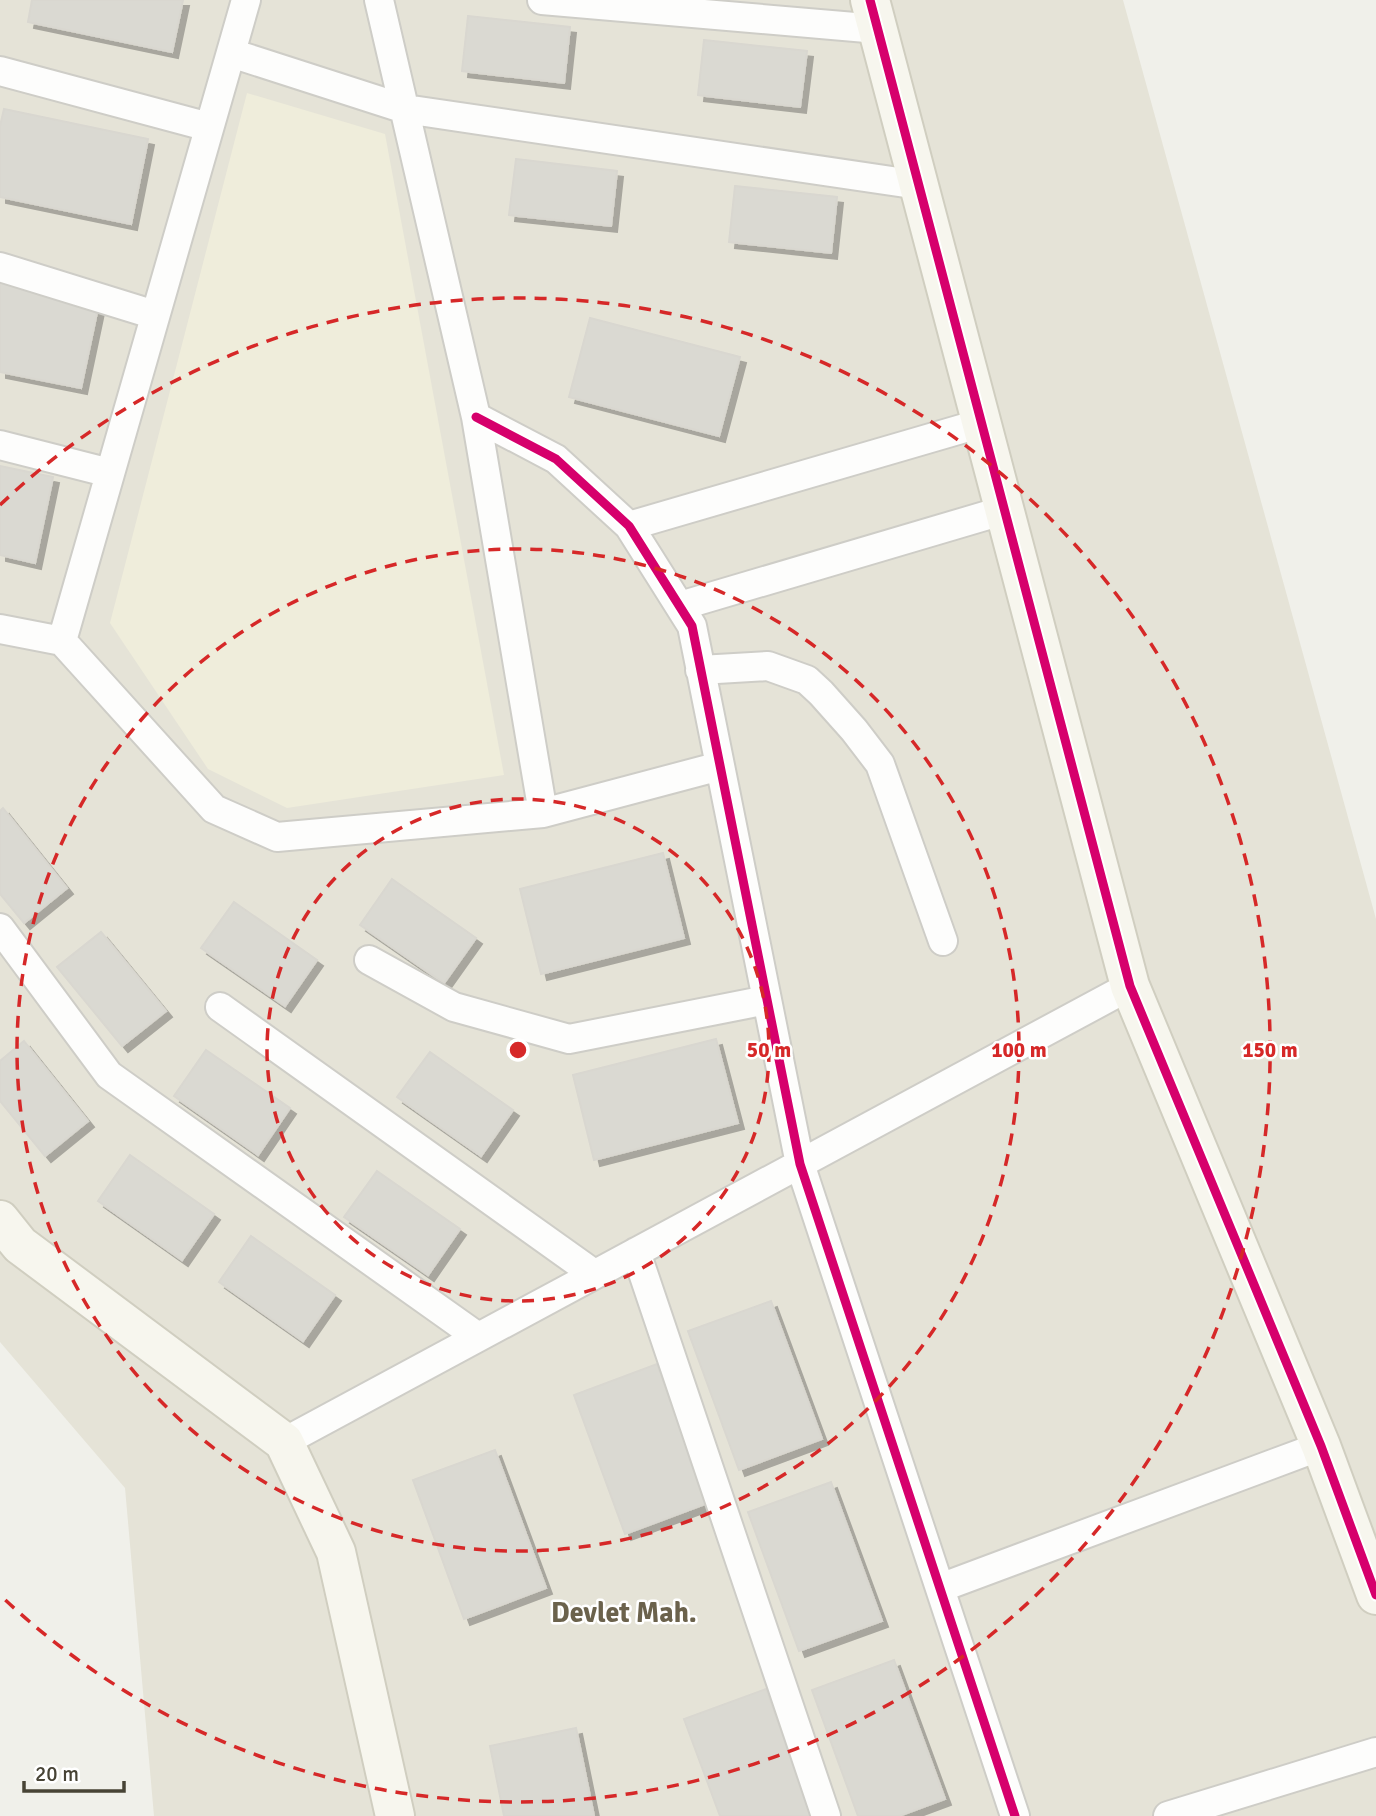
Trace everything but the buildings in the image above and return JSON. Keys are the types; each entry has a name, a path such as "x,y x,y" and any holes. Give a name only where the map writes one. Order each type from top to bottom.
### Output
{"street":[{"path":"62,641 246,0"},
{"path":"379,0 476,417 544,813"},
{"path":"542,0 874,14 1130,986 1321,1446 1366,1541 1376,1595"},
{"path":"231,53 405,109 919,186"},
{"path":"0,71 209,127"},
{"path":"0,267 155,315"},
{"path":"476,417 556,459 629,526 692,626 800,1164 1015,1816"},
{"path":"629,526 982,423"},
{"path":"0,445 110,474"},
{"path":"680,607 1004,510"},
{"path":"0,629 62,641 214,809 277,837 544,813 720,766"},
{"path":"700,670 768,666 807,681 821,693 880,764 943,941"},
{"path":"0,928 109,1074 478,1337"},
{"path":"369,960 454,1007 569,1039 767,1000"},
{"path":"284,1442 1130,986"},
{"path":"220,1007 594,1275"},
{"path":"0,1220 20,1245 284,1442 336,1552 395,1816"},
{"path":"636,1252 826,1816"},
{"path":"940,1588 1321,1446"},
{"path":"1168,1816 1376,1752"}],"shaded area":[{"path":"0,0 1123,0 1376,919 1376,1816 154,1816 125,1488 0,1342"},
{"path":"247,93 385,134 504,775 287,808 208,769 110,623"}],"cycle path":[{"path":"870,0 1130,986 1321,1446 1376,1595"},
{"path":"476,417 556,459 629,526 692,626 800,1164 1015,1816"}],"district":[{"name":"Devlet Mah.","path":"624,1613"}]}
